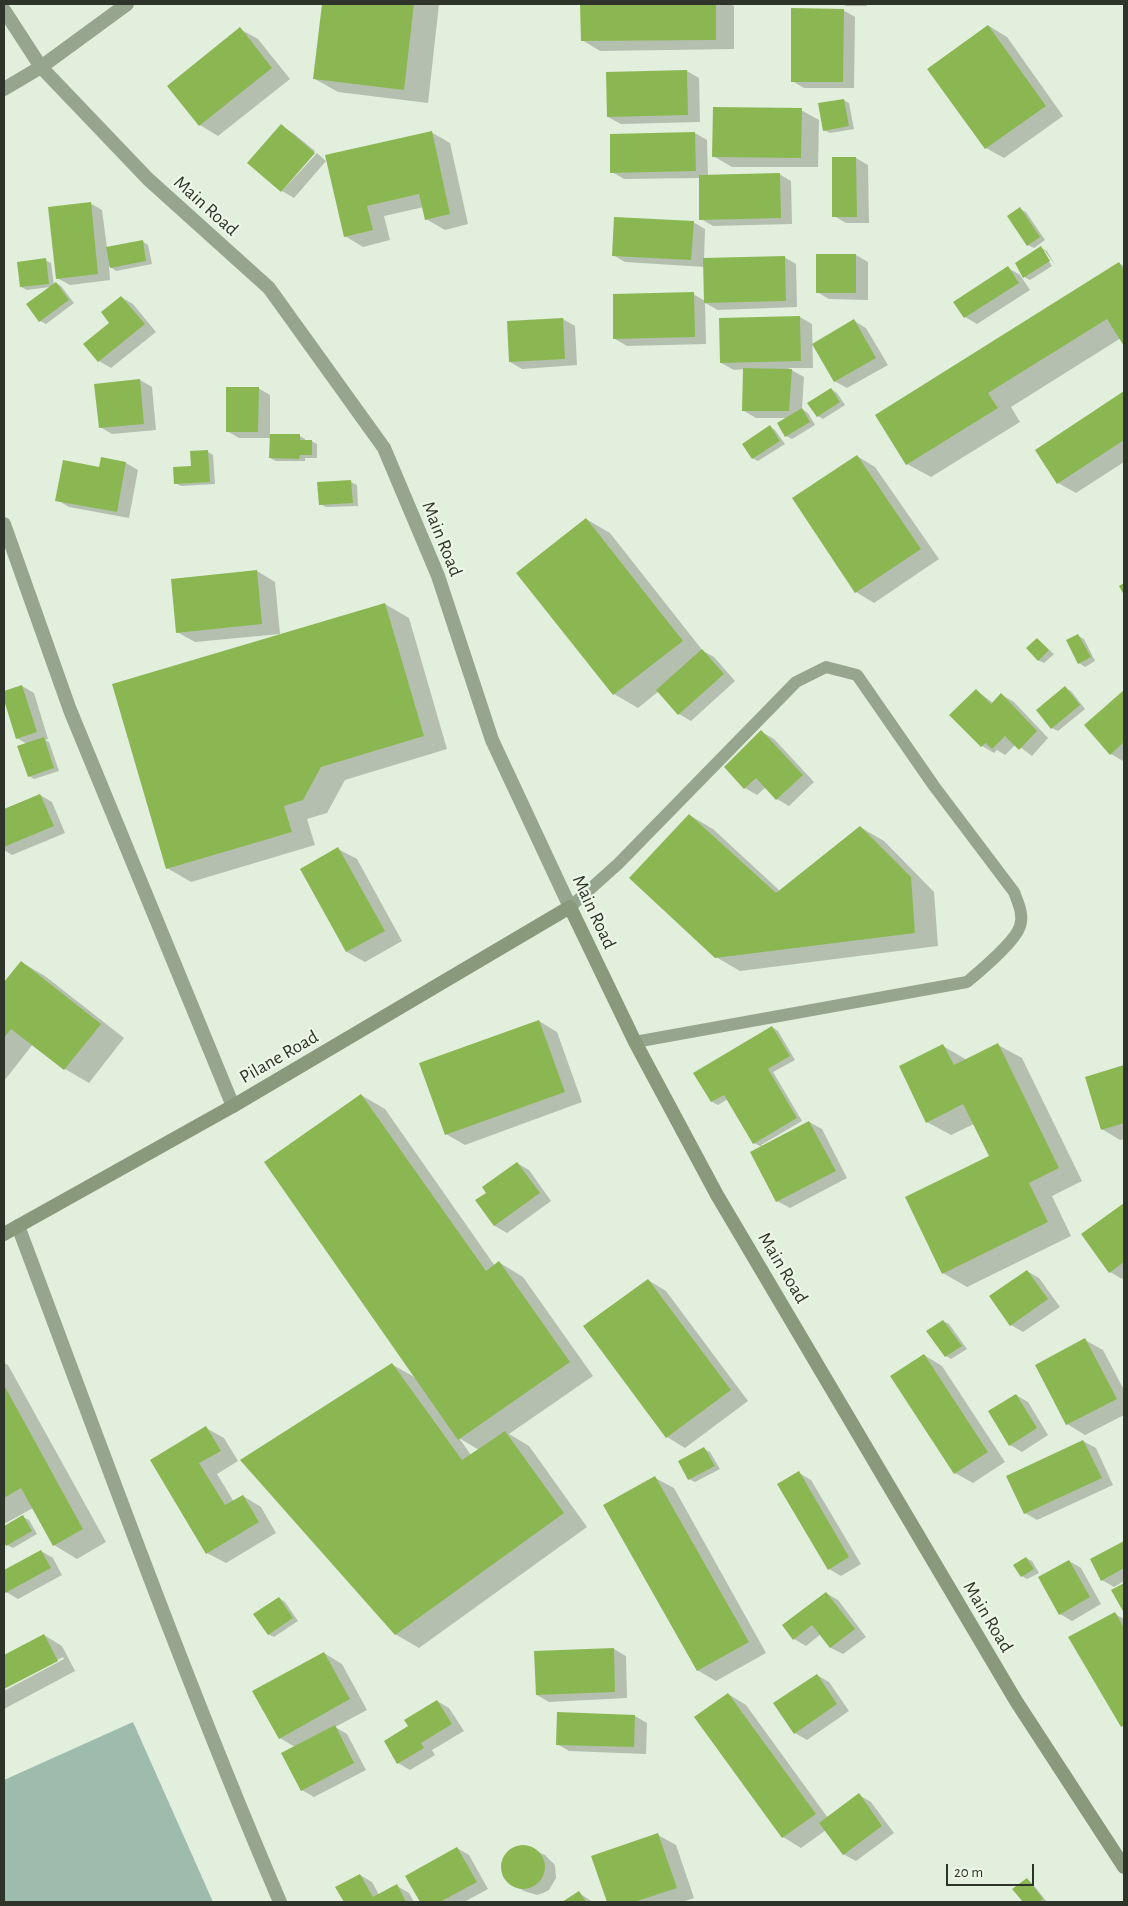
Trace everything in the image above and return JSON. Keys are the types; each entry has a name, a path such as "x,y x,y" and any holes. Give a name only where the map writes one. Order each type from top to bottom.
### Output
{"main road":[{"name":"Main Road","path":"570,907 635,1042 717,1195 1001,1676 1124,1867"},
{"name":"Pilane Road","path":"4,1234 233,1106 570,907"}],"street":[{"path":"4,89 41,67 127,4"},
{"name":"Main Road","path":"4,10 41,67 148,179 268,288 384,448 438,576 492,740 570,907"},
{"path":"4,524 70,710 233,1106"},
{"path":"18,1226 183,1665 280,1902"}],"lane":[{"path":"570,907 618,864 796,682 826,667 857,675 934,786 1014,892 1022,912 1020,927 1002,950 967,982 635,1042"}],"green space":[{"path":"133,1722 213,1902 4,1902 4,1780"}],"building":[{"path":"322,4 414,4 404,90 313,79"},
{"path":"580,4 716,4 716,40 581,41"},
{"path":"791,8 844,9 843,82 791,82"},
{"path":"988,25 1046,106 985,149 927,69"},
{"path":"240,27 272,68 199,126 167,86"},
{"path":"687,70 688,115 607,117 606,72"},
{"path":"844,99 849,126 823,131 818,103"},
{"path":"713,107 802,108 801,158 712,157"},
{"path":"281,124 315,153 281,192 247,163"},
{"path":"432,131 450,214 425,220 419,194 367,206 373,230 344,237 325,155"},
{"path":"695,132 696,171 610,173 610,134"},
{"path":"832,157 856,157 857,217 832,217"},
{"path":"780,173 781,218 699,220 699,175"},
{"path":"91,202 98,274 56,279 48,207"},
{"path":"1020,207 1040,237 1027,246 1007,216"},
{"path":"614,217 694,221 691,260 612,256"},
{"path":"143,240 146,261 110,268 106,247"},
{"path":"1041,246 1050,261 1023,278 1015,263"},
{"path":"816,254 856,254 856,293 816,293"},
{"path":"785,256 786,301 704,303 703,258"},
{"path":"46,258 49,284 20,287 17,262"},
{"path":"1119,262 1124,271 1124,346 1107,319 988,393 998,408 906,465 875,415"},
{"path":"1008,266 1019,283 964,318 953,302"},
{"path":"56,282 69,300 39,322 26,304"},
{"path":"694,292 695,337 613,339 613,294"},
{"path":"121,296 145,324 98,362 83,344 109,323 101,312"},
{"path":"800,316 801,361 720,363 719,318"},
{"path":"563,318 565,359 509,362 507,321"},
{"path":"854,319 876,358 834,382 812,344"},
{"path":"743,368 792,369 789,411 742,411"},
{"path":"140,379 144,424 99,428 94,384"},
{"path":"226,387 259,387 258,432 226,432"},
{"path":"831,388 840,402 817,417 807,403"},
{"path":"1124,391 1124,440 1057,484 1035,450"},
{"path":"802,408 810,422 785,437 777,423"},
{"path":"770,425 780,441 752,459 742,444"},
{"path":"270,434 300,434 300,440 312,440 312,455 300,455 299,459 269,458"},
{"path":"208,450 210,482 174,484 173,467 191,466 190,451"},
{"path":"857,455 921,549 855,593 792,498"},
{"path":"101,457 126,462 117,512 55,501 63,460 99,467"},
{"path":"351,480 353,503 319,505 317,482"},
{"path":"586,518 683,641 613,695 516,573"},
{"path":"257,570 262,624 176,633 171,579"},
{"path":"1124,583 1124,595 1119,586"},
{"path":"385,603 424,736 321,767 303,800 284,806 292,832 166,869 112,684"},
{"path":"1078,634 1091,657 1078,664 1066,640"},
{"path":"1037,638 1049,650 1038,661 1026,648"},
{"path":"702,649 724,674 678,715 656,690"},
{"path":"22,685 37,732 16,739 4,700 4,691"},
{"path":"1065,686 1080,705 1051,729 1036,710"},
{"path":"976,689 991,704 1001,693 1037,731 1019,750 1005,736 992,749 986,743 981,747 949,715"},
{"path":"1124,690 1124,742 1110,755 1084,725"},
{"path":"761,730 803,775 776,800 756,778 744,789 724,767"},
{"path":"44,737 54,768 28,777 17,746"},
{"path":"40,794 54,826 4,847 4,809"},
{"path":"689,814 776,893 860,826 911,877 915,933 715,958 629,878"},
{"path":"338,847 385,931 346,952 300,869"},
{"path":"21,961 101,1024 64,1070 11,1029 4,1038 4,982"},
{"path":"539,1020 565,1092 445,1135 419,1063"},
{"path":"772,1026 790,1056 768,1069 797,1118 753,1144 724,1095 711,1102 693,1073"},
{"path":"998,1043 1059,1168 1029,1183 1048,1222 942,1274 905,1197 989,1156 963,1104 926,1123 899,1066 943,1044 954,1065"},
{"path":"1124,1065 1124,1123 1101,1130 1085,1077"},
{"path":"361,1094 486,1271 499,1261 570,1362 458,1440 264,1162"},
{"path":"809,1121 836,1171 776,1202 750,1152"},
{"path":"517,1162 540,1193 494,1226 475,1200 486,1193 482,1187"},
{"path":"1124,1203 1124,1262 1109,1273 1081,1234"},
{"path":"1027,1270 1048,1299 1010,1326 989,1296"},
{"path":"648,1279 731,1390 666,1438 583,1326"},
{"path":"943,1320 962,1346 945,1357 926,1331"},
{"path":"1085,1338 1117,1399 1066,1425 1035,1365"},
{"path":"924,1354 988,1452 954,1474 890,1376"},
{"path":"392,1363 462,1460 505,1431 564,1513 395,1635 240,1460"},
{"path":"4,1385 83,1529 53,1546 21,1488 4,1498"},
{"path":"1016,1394 1037,1428 1009,1446 988,1411"},
{"path":"206,1426 221,1451 199,1463 225,1505 243,1495 259,1522 206,1554 150,1460"},
{"path":"1083,1440 1102,1478 1024,1514 1006,1476"},
{"path":"704,1447 715,1466 688,1480 678,1461"},
{"path":"799,1471 849,1557 828,1570 777,1484"},
{"path":"655,1476 749,1642 697,1671 603,1505"},
{"path":"23,1515 32,1531 6,1546 4,1542 4,1526"},
{"path":"1124,1541 1124,1568 1101,1581 1090,1559"},
{"path":"41,1550 51,1568 5,1593 4,1570"},
{"path":"1026,1557 1034,1569 1021,1577 1013,1565"},
{"path":"1069,1560 1090,1597 1059,1615 1038,1577"},
{"path":"1124,1583 1124,1613 1111,1590"},
{"path":"826,1592 855,1629 830,1648 812,1625 793,1640 782,1625"},
{"path":"279,1597 293,1618 268,1635 253,1614"},
{"path":"1115,1612 1124,1628 1124,1725 1121,1727 1068,1637"},
{"path":"44,1634 58,1661 4,1689 4,1655"},
{"path":"614,1648 615,1692 536,1695 534,1651"},
{"path":"324,1652 350,1699 279,1739 252,1691"},
{"path":"817,1674 837,1704 794,1734 773,1703"},
{"path":"728,1693 816,1814 782,1838 694,1717"},
{"path":"437,1700 452,1724 421,1743 424,1748 397,1764 384,1741 408,1726 404,1720"},
{"path":"557,1712 635,1715 634,1747 556,1745"},
{"path":"335,1725 354,1763 301,1791 281,1753"},
{"path":"859,1793 882,1826 843,1855 819,1823"},
{"path":"658,1833 677,1888 634,1902 607,1902 591,1856"},
{"path":"523,1845 535,1849 541,1855 545,1867 541,1879 535,1885 523,1889 511,1885 505,1879 501,1867 505,1855 511,1849"},
{"path":"457,1847 477,1882 440,1902 420,1902 405,1876"},
{"path":"360,1874 373,1897 397,1884 406,1902 344,1902 335,1887"},
{"path":"1027,1878 1043,1899 1039,1902 1023,1902 1012,1889"},
{"path":"579,1891 586,1902 562,1902"}]}
